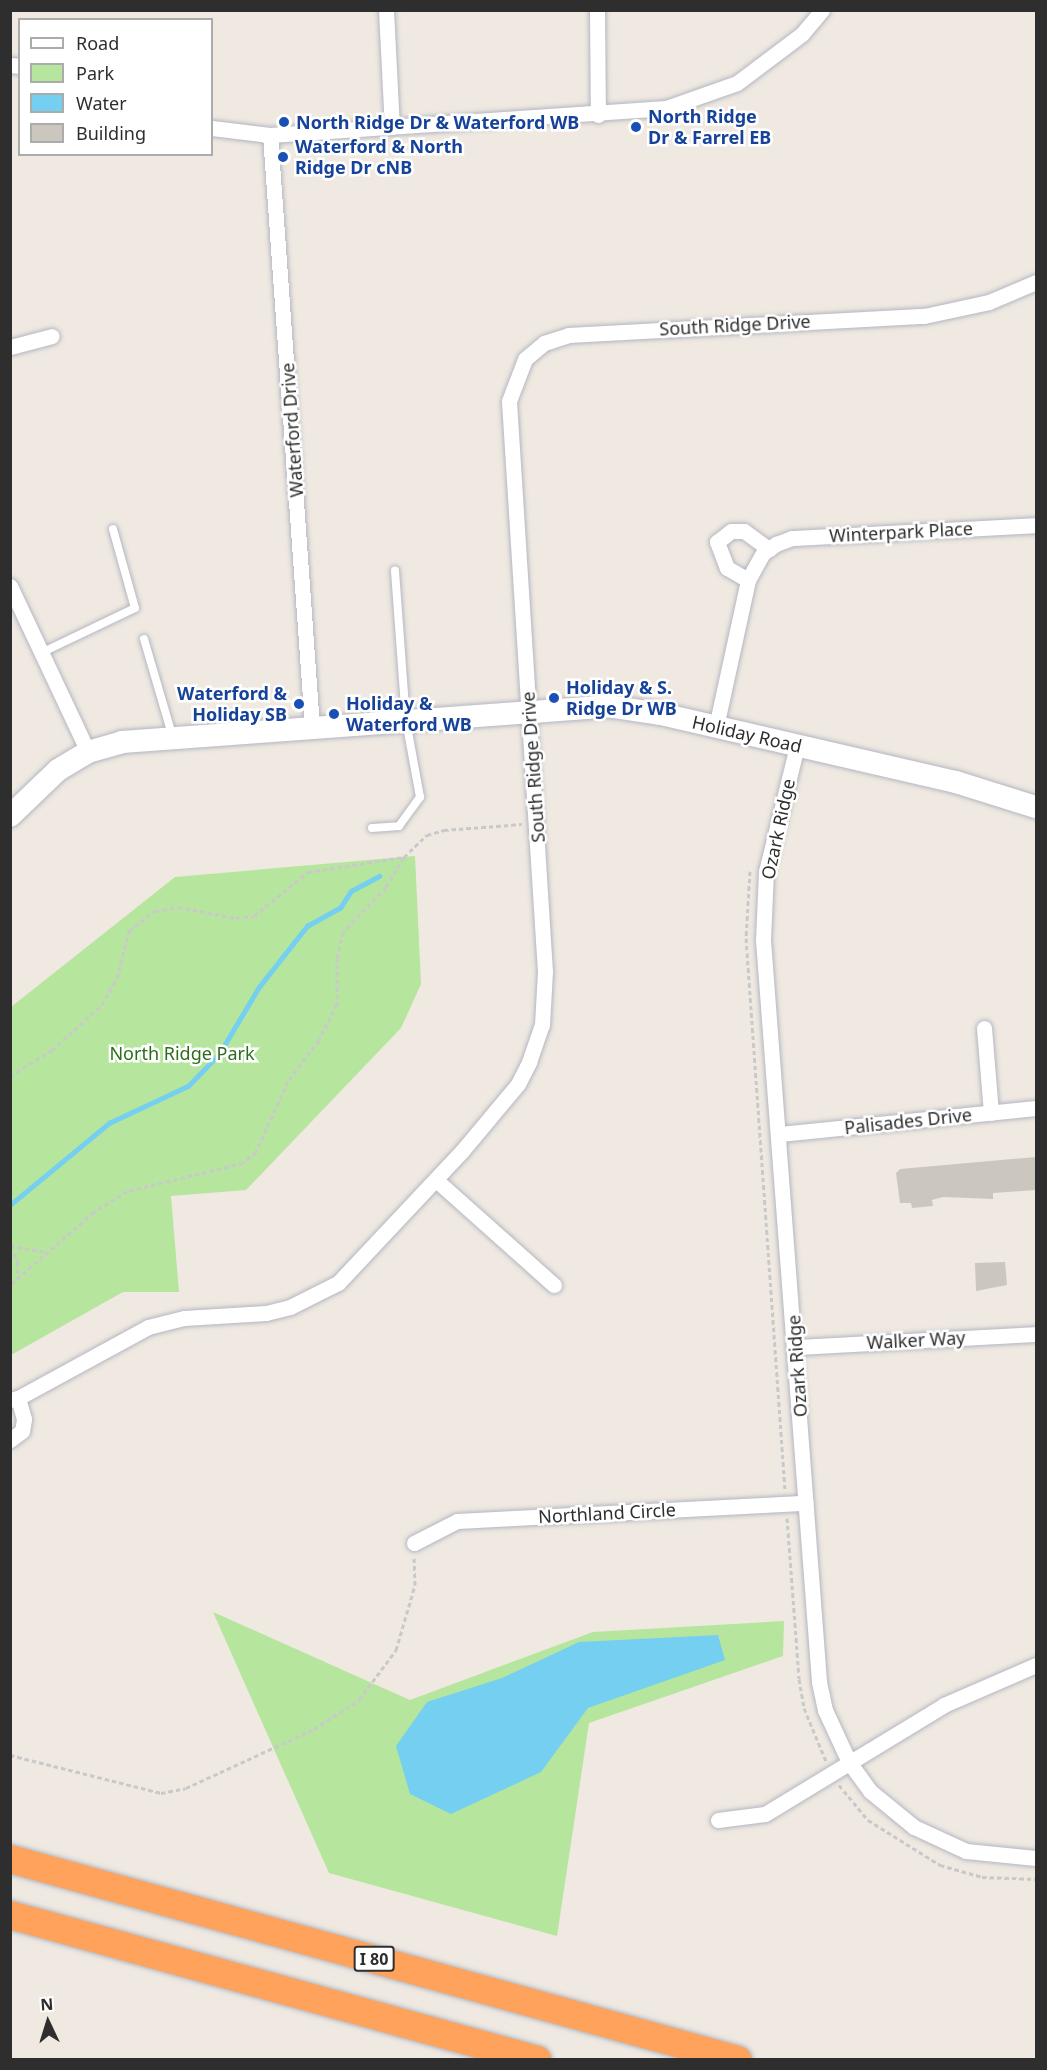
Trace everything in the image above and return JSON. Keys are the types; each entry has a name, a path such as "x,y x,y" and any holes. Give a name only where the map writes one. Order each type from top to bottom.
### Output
{"highway":[{"name":"I 80","path":"10,1859 738,2060"},
{"path":"10,1915 537,2060"}],"street":[{"path":"386,10 392,127"},
{"path":"597,10 598,115"},
{"path":"213,128 270,135 598,115 666,108 737,83 802,34 822,10"},
{"name":"Waterford Drive","path":"270,135 312,726"},
{"name":"South Ridge Drive","path":"10,1440 24,1425 14,1399 148,1328 184,1318 266,1313 321,1293 352,1272 436,1180 518,1084 542,1024 545,972 509,401 516,375 535,350 568,335 924,315 989,302 1036,282"},
{"path":"10,347 52,336"},
{"name":"Winterpark Place","path":"769,549 792,538 1036,525"},
{"path":"716,727 748,580 769,549 744,531 731,531 717,542 727,567 748,580"},
{"path":"10,586 88,752"},
{"name":"Holiday Road","path":"10,816 39,784 88,752 172,736 529,712 629,708 956,782 1036,807"},
{"name":"Ozark Ridge","path":"796,746 766,871 763,940 780,1134 819,1682 825,1710 849,1762 891,1810 939,1841 994,1857 1036,1858"},
{"path":"984,1028 991,1113"},
{"name":"Palisades Drive","path":"780,1134 1036,1108"},
{"path":"436,1180 554,1285"},
{"name":"Walker Way","path":"796,1347 1036,1334"},
{"name":"Northland Circle","path":"414,1544 457,1521 806,1503"},
{"path":"718,1820 765,1814 944,1705 1036,1665"}],"lane":[{"path":"41,653 135,608 113,529"},
{"path":"372,828 399,826 420,797 406,722 394,570"},
{"path":"144,639 172,736"}],"path":[{"path":"10,1285 47,1252 127,1191 243,1163 256,1152 288,1081 319,1040 337,1004 337,957 343,932 386,887 404,856 427,835 444,830 537,823"},
{"path":"10,1076 68,1038 102,1005 117,978 129,931 155,911 178,907 236,918 254,916 308,873 404,856"},
{"path":"750,868 746,938 786,1503 799,1679 813,1737"},
{"path":"10,1246 47,1252"},
{"path":"10,1246 18,1261 17,1278"},
{"path":"10,1755 161,1793 186,1788 314,1729 359,1700 396,1650 415,1585 414,1544"},
{"path":"982,1877 1036,1879"}],"green space":[{"name":"North Ridge Park","path":"415,856 421,984 401,1028 246,1190 171,1196 179,1292 123,1292 11,1355 11,1007 175,877"},
{"path":"213,1612 410,1700 593,1632 784,1621 783,1656 589,1723 557,1936 329,1873"}],"water":[{"path":"718,1635 725,1660 588,1708 541,1772 451,1814 410,1794 396,1746 427,1702 502,1678 579,1642"}],"building":[{"path":"1036,1157 1036,1190 993,1193 993,1199 943,1197 932,1200 933,1206 912,1208 911,1203 900,1203 896,1173 900,1169"},
{"path":"1005,1262 1007,1285 976,1291 975,1263"}],"waterway":[{"path":"10,1205 109,1123 188,1086 219,1054 259,987 307,926 340,908 351,891 379,876"}],"place":[{"name":"North Ridge Dr & Waterford WB","path":"284,122"},
{"name":"North Ridge Dr & Farrel EB","path":"636,127"},
{"name":"Waterford & North Ridge Dr cNB","path":"283,157"},
{"name":"Holiday & S. Ridge Dr WB","path":"554,698"},
{"name":"Waterford & Holiday SB","path":"299,704"},
{"name":"Holiday & Waterford WB","path":"334,714"}]}
